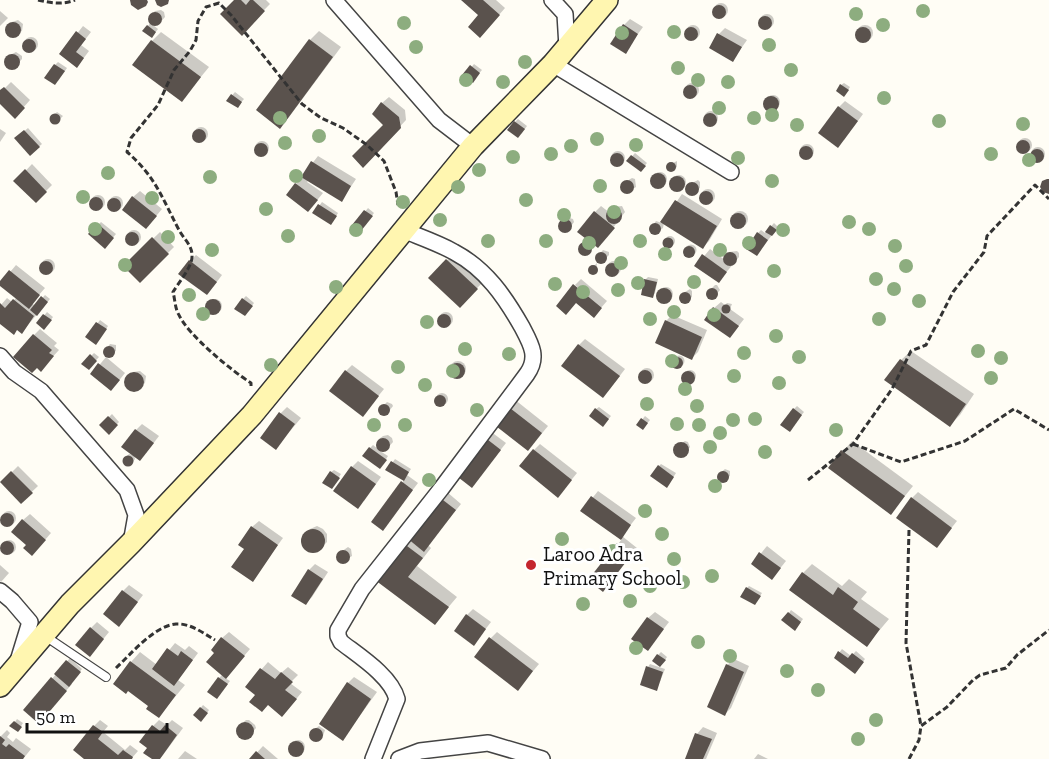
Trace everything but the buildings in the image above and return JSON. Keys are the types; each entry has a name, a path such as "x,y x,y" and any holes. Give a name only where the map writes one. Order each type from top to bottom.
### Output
{"street":[{"path":"334,0 439,120 473,146"},
{"path":"552,0 565,14 567,47"},
{"path":"0,686 70,604 252,415 473,146 552,64 607,0"},
{"path":"552,64 732,172"},
{"path":"374,759 397,699 395,689 342,642 338,636 338,630 362,589 441,489 531,368 534,356 531,344 509,303 491,280 455,252 403,230"},
{"path":"0,356 14,372 41,391 127,490 136,515 131,543"},
{"path":"0,591 30,622 17,667"},
{"path":"399,759 420,751 488,743 542,759"}],"lane":[{"path":"44,635 106,677"}],"path":[{"path":"38,0 51,4 68,3 75,0"},
{"path":"252,415 251,383 236,373 189,332 177,314 173,292 193,258 191,248 180,233 150,174 127,152 131,138 158,105 174,70 196,40 198,21 206,7 219,3 302,104 321,118 343,128 367,145 384,162 396,192 403,230"},
{"path":"808,480 853,444 892,390 911,351 926,345 953,292 984,252 987,236 1035,185 1049,199"},
{"path":"853,444 901,462 965,441 1014,409 1049,430"},
{"path":"909,530 906,643 921,726 919,740 909,759"},
{"path":"106,677 153,633 176,624 196,628 215,640"},
{"path":"921,726 947,707 973,680 980,675 1006,668 1017,655 1049,630"}],"place":[{"name":"Laroo Adra Primary School","path":"531,565"}]}
